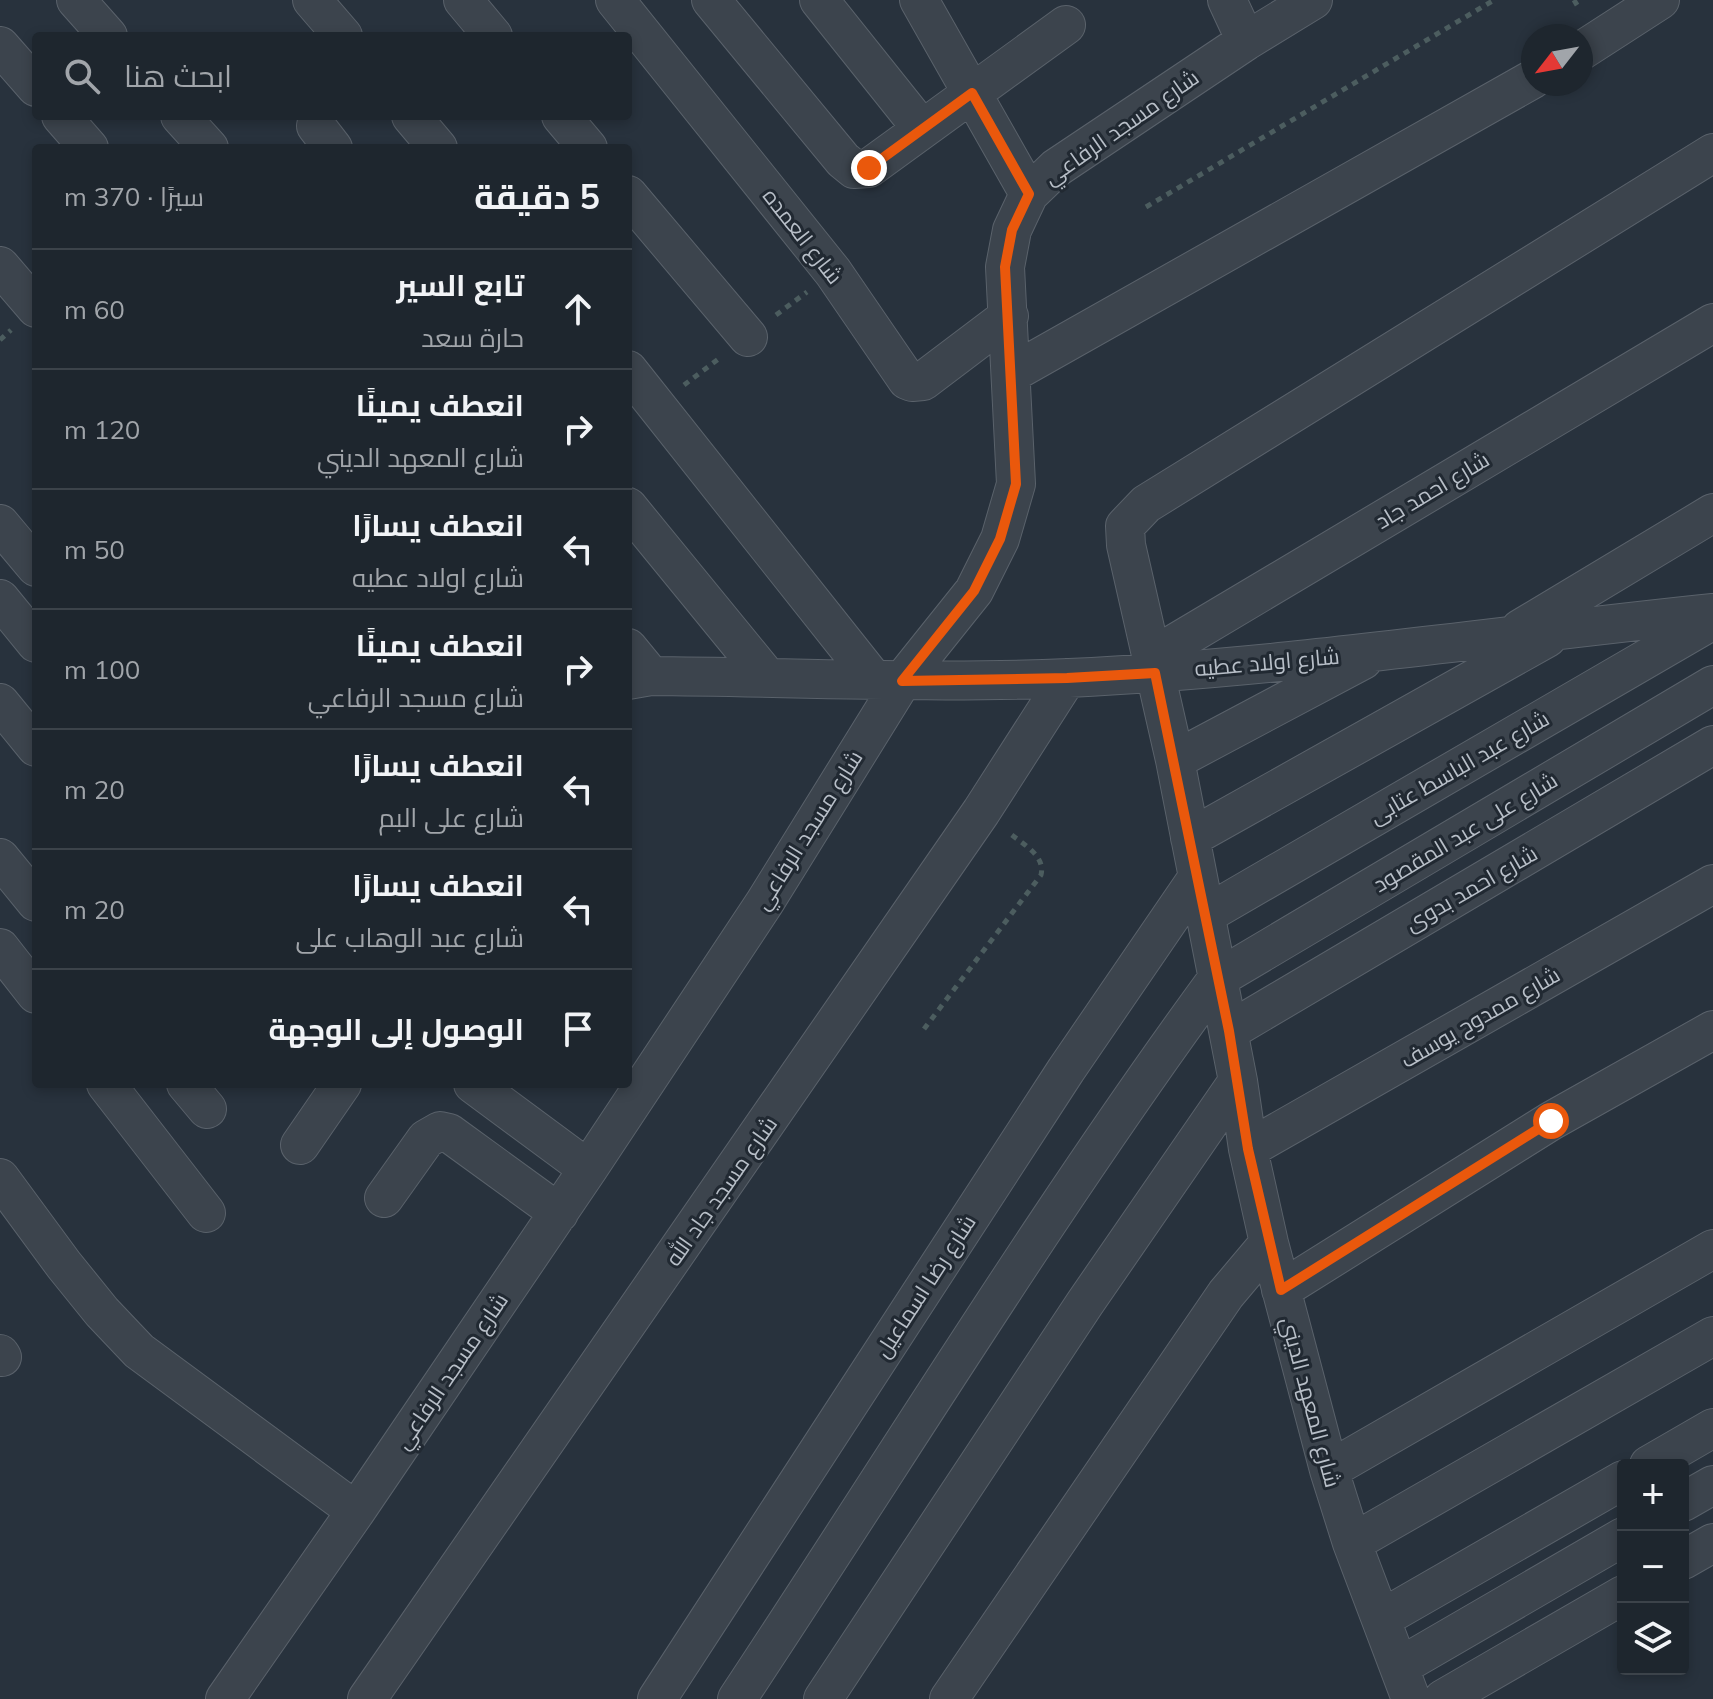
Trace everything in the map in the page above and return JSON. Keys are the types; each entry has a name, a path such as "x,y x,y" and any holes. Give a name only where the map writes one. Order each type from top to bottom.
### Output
{"street":[{"path":"76,0 104,32"},
{"path":"312,0 340,32"},
{"path":"463,0 490,32"},
{"name":"شارع العمده","path":"615,0 833,272 907,380 923,381 1009,316"},
{"path":"711,0 843,160 854,169 869,168 1066,25"},
{"path":"819,0 922,129"},
{"path":"919,0 1029,194"},
{"path":"1227,0 1246,41"},
{"name":"شارع مسجد الرفاعي","path":"225,1699 559,1213 765,902 888,680 974,591 1000,539 1016,484 1005,267 1012,230 1029,194 1056,168 1313,0"},
{"path":"1593,43 1660,0"},
{"path":"0,46 32,82"},
{"path":"1012,373 1521,86"},
{"path":"64,120 86,144"},
{"path":"414,120 435,144"},
{"path":"564,120 585,144"},
{"name":"شارع المعهد الديني","path":"1405,1683 1352,1543 1329,1470 1269,1243 1248,1149 1229,1031 1175,760 1125,526 1146,504 1713,153"},
{"path":"632,200 748,337"},
{"path":"0,266 32,303"},
{"name":"شارع احمد جاد","path":"1154,665 1713,323"},
{"path":"632,375 888,680"},
{"path":"632,512 767,677"},
{"path":"1511,635 1713,513"},
{"path":"0,524 32,562"},
{"path":"0,599 32,638"},
{"name":"شارع اولاد عطيه","path":"636,668 767,677 888,680 1067,678 1154,665 1380,651 1713,613"},
{"name":"شارع عبد الباسط عتابى","path":"1205,915 1713,620"},
{"path":"1190,838 1564,629"},
{"path":"1175,760 1380,651"},
{"name":"شارع مسجد جاد الله","path":"367,1699 981,812 1067,678"},
{"name":"شارع على عبد المقصود","path":"1217,979 1713,685"},
{"path":"0,703 26,745"},
{"name":"شارع احمد بدوى","path":"1229,1031 1713,745"},
{"path":"0,858 32,897"},
{"name":"شارع رضا اسماعيل","path":"657,1699 1066,1070 1198,877"},
{"name":"شارع ممدوح يوسف","path":"1248,1149 1713,884"},
{"path":"0,948 32,989"},
{"path":"737,1699 1073,1185 1165,1049 1217,979"},
{"path":"1281,1290 1551,1121 1713,1030"},
{"path":"823,1699 1085,1303 1238,1081"},
{"path":"109,1088 206,1213"},
{"path":"300,1145 339,1088"},
{"path":"478,1088 588,1169"},
{"path":"384,1198 426,1139 440,1131 449,1133 559,1213"},
{"path":"0,1178 64,1265 139,1351 356,1511"},
{"path":"949,1699 1226,1294 1269,1243"},
{"path":"1329,1470 1713,1249"},
{"path":"1352,1543 1713,1336"},
{"path":"1659,1459 1713,1428"},
{"path":"1381,1619 1617,1483"},
{"path":"1689,1499 1713,1485"},
{"path":"1405,1683 1617,1541"},
{"path":"1689,1557 1713,1543"},
{"path":"1443,1699 1617,1598"}],"path":[{"path":"1146,207 1494,0"},
{"path":"924,1029 1041,875 1043,867 1033,852 981,812"}],"route":[{"path":"869,168 972,93 1029,194 1012,230 1005,267 1016,484 1000,539 974,591 902,681 1155,673 1229,1031 1248,1149 1281,1290 1551,1121"}]}
